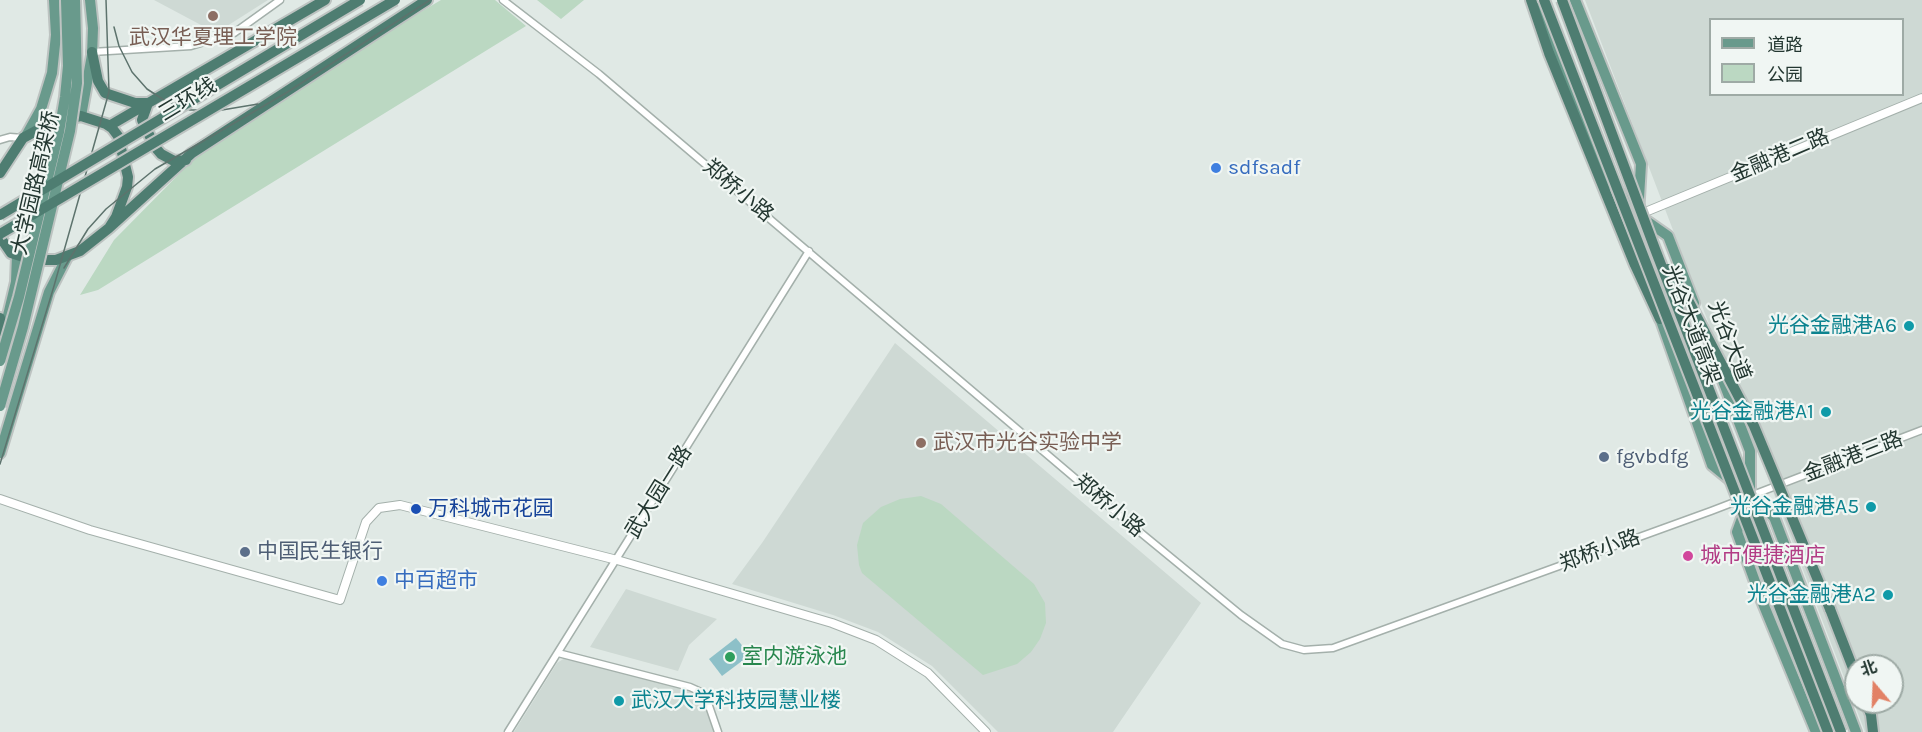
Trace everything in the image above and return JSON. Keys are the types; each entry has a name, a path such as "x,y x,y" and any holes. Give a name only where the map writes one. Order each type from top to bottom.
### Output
{"highway":[{"path":"109,126 325,0"},
{"name":"三环线","path":"0,214 360,0"},
{"name":"三环线","path":"0,236 395,0"},
{"path":"0,236 4,249 32,260 47,261 67,257 80,251 202,147 427,0"},
{"path":"1532,0 1549,53 1635,265 1660,319"},
{"name":"光谷大道高架","path":"1544,0 1828,732"},
{"name":"光谷大道高架","path":"1562,0 1841,732"},
{"path":"92,52 98,81 105,93 135,103 148,103"},
{"path":"148,103 142,120 155,147 161,154 174,161 186,160"},
{"path":"0,173 25,137 54,121 81,116 109,126 118,136 128,177 123,202 109,228"},
{"path":"1655,249 1687,298 1755,426 1847,654"},
{"path":"0,318 3,332"},
{"path":"1871,714 1873,732"}],"main road":[{"path":"25,137 41,109 52,73 56,35 54,0"},
{"path":"0,361 19,297 59,132 68,66 66,0"},
{"name":"大学园路高架桥","path":"0,406 22,327 70,131 77,82 75,0"},
{"path":"81,116 92,52 93,28 90,0"},
{"name":"光谷大道","path":"1532,0 1545,23 1607,178 1638,215 1668,236 1750,451 1750,496 1737,532 1762,601 1816,732"},
{"path":"1575,0 1641,164 1636,249 1712,465 1774,517 1856,732"},
{"path":"0,343 16,282 17,255"},
{"path":"0,453 42,312 49,292 67,257"}],"street":[{"path":"92,52 191,46 234,33 280,0"},
{"name":"郑桥小路","path":"503,0 599,74 1096,496 1232,608 1282,644 1304,650 1333,648 1750,496"},
{"name":"金融港二路","path":"1638,215 1922,98"},
{"path":"0,140 25,137"},
{"name":"武大园一路","path":"508,732 809,251"},
{"name":"金融港三路","path":"1750,496 1922,430"},
{"path":"0,500 90,530 340,600 366,522 379,508 400,505 617,560 832,622 876,640 928,673 986,732"},
{"path":"558,652 690,687 701,692 708,703 718,732"}],"shaded area":[{"name":"武汉华夏理工学院","path":"154,0 268,0 216,33"},
{"path":"1585,0 1922,0 1922,732 1865,732 1858,714 1904,714 1904,654 1844,654 1844,677"},
{"name":"武汉市光谷实验中学","path":"895,343 1201,603 1113,732 998,732 932,666 878,632 833,615 732,584 762,543"},
{"path":"626,589 717,619 689,645 678,671 590,647"},
{"path":"568,656 691,690 701,696 706,703 716,732 514,732 557,663"}],"green space":[{"path":"441,0 495,0 526,26 98,290 80,295 114,240 181,172 187,150"},
{"path":"537,0 584,0 561,19"},
{"path":"921,496 941,504 1034,584 1045,603 1046,623 1040,639 1031,652 1017,664 983,675 862,573 857,545 863,523 881,507 900,499"}],"water":[{"name":"室内游泳池","path":"736,638 750,655 722,676 709,659"}],"tram line":[{"path":"0,464 109,92 106,0"},
{"path":"64,268 88,229 106,209 155,169 286,93 430,0"},
{"path":"114,27 119,46 132,72 147,89 164,100 190,110 222,110 258,104"}],"place":[{"name":"武汉华夏理工学院","path":"213,16"},
{"name":"sdfsadf","path":"1216,168"},
{"name":"光谷金融港A6","path":"1909,326"},
{"name":"光谷金融港A1","path":"1826,412"},
{"name":"武汉市光谷实验中学","path":"921,443"},
{"name":"fgvbdfg","path":"1604,457"},
{"name":"光谷金融港A5","path":"1871,507"},
{"name":"万科城市花园","path":"416,509"},
{"name":"中国民生银行","path":"245,552"},
{"name":"城市便捷酒店","path":"1688,556"},
{"name":"中百超市","path":"382,581"},
{"name":"光谷金融港A2","path":"1888,595"},
{"name":"室内游泳池","path":"730,657"},
{"name":"武汉大学科技园慧业楼","path":"619,701"}]}
